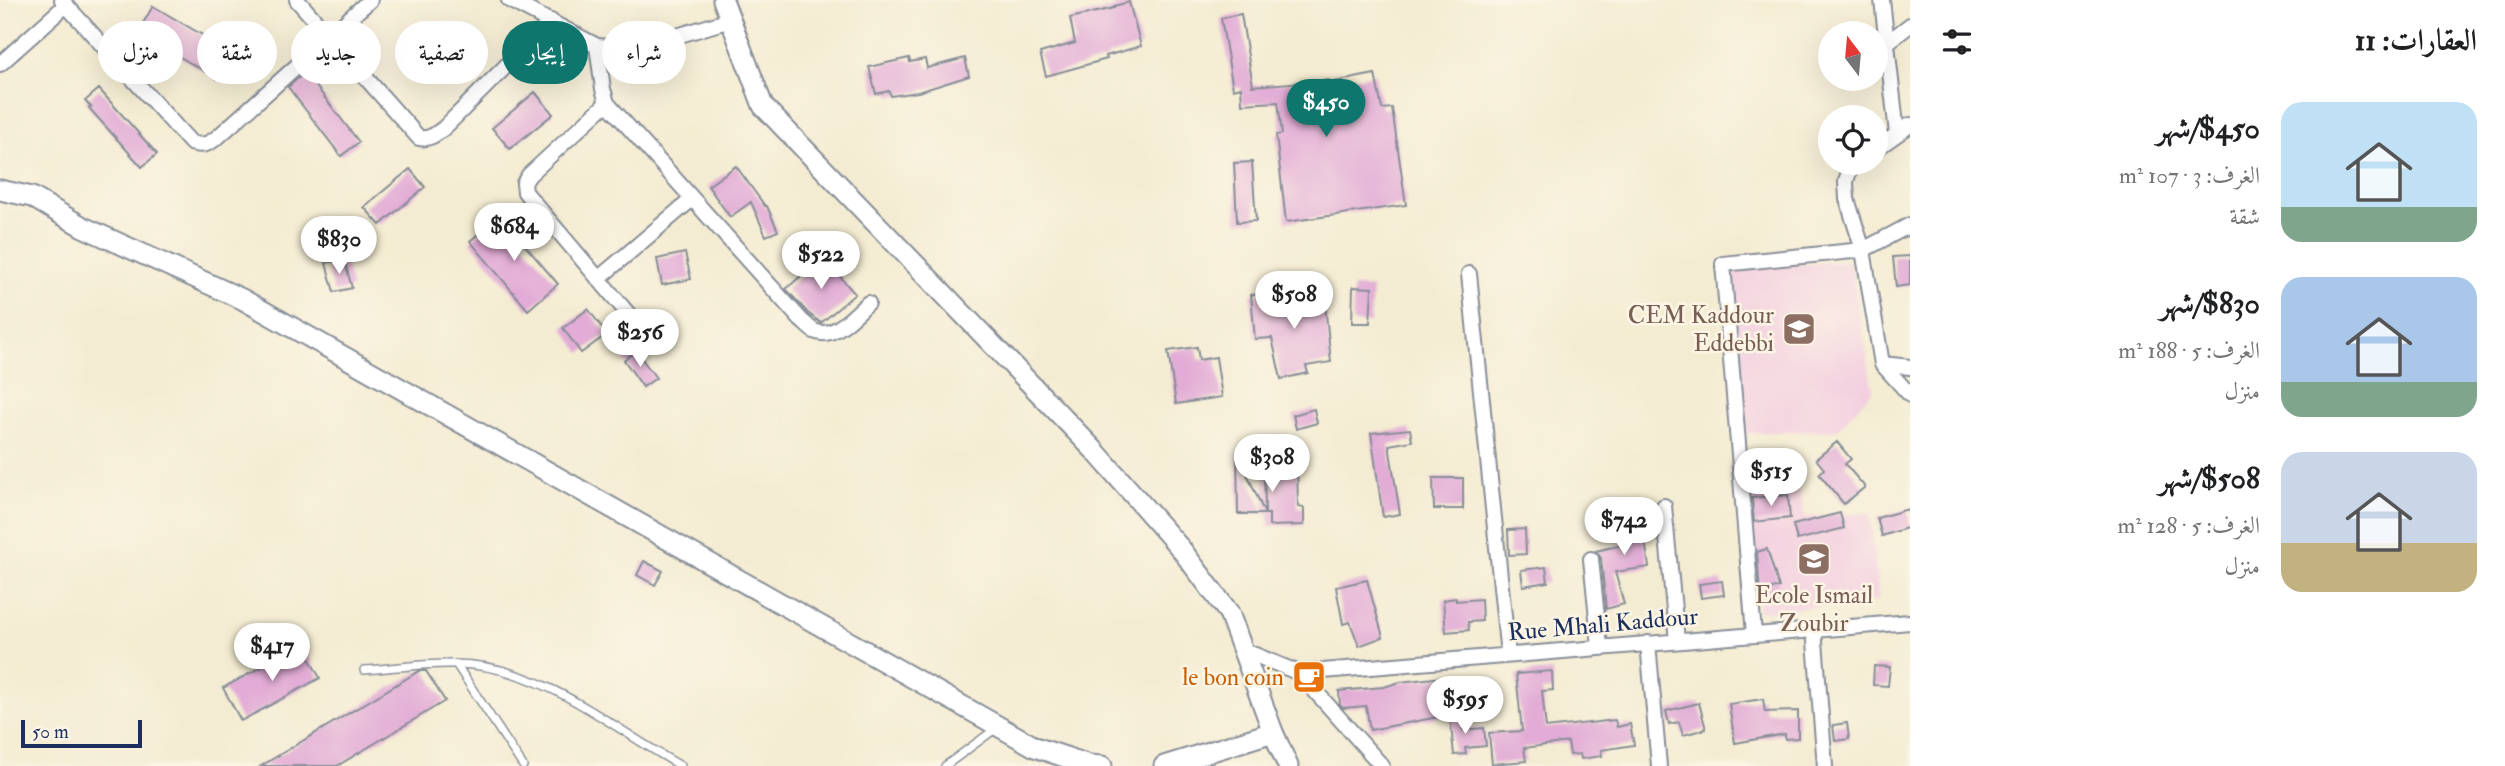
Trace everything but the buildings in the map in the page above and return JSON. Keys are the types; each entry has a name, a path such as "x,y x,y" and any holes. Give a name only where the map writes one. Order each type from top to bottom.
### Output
{"main road":[{"path":"723,0 763,106 1094,450 1181,548 1229,613 1288,766"},
{"path":"0,190 32,197 83,227 242,299 1035,747 1089,765 1101,766"},
{"path":"1164,766 1273,732"}],"street":[{"path":"297,0 315,21"},
{"path":"347,21 370,0"},
{"path":"509,0 551,21"},
{"path":"1882,0 1885,21"},
{"path":"0,64 64,3 191,143 200,146 219,136 291,71"},
{"path":"588,41 597,46 620,48 730,20"},
{"path":"1897,134 1888,42 1910,25"},
{"path":"597,46 607,103 692,200 814,331 823,333 834,330 868,303"},
{"path":"371,84 419,138 423,139 436,135 502,70"},
{"path":"607,103 529,175 524,183 525,192 652,342"},
{"path":"1888,140 1910,125"},
{"path":"1848,175 1847,199 1863,250 1882,364 1910,395"},
{"path":"598,279 692,200"},
{"path":"1754,634 1723,264 1863,250 1910,225"},
{"path":"1469,274 1508,655"},
{"path":"1882,364 1910,367"},
{"path":"1664,506 1677,641"},
{"path":"1591,559 1600,647"},
{"name":"Rue Mhali Kaddour","path":"1299,673 1910,622"},
{"path":"1814,629 1825,766"},
{"path":"1648,643 1659,766"},
{"path":"1243,650 1299,673 1382,766"}],"lane":[{"path":"364,670 456,664 510,673 555,691 681,766"},
{"path":"456,664 523,766"},
{"path":"945,766 999,727"}],"shaded area":[{"name":"CEM Kaddour Eddebbi","path":"1850,261 1873,390 1837,430 1746,433 1729,269"},
{"name":"Ecole Ismail Zoubir","path":"1799,488 1805,517 1870,513 1879,600 1759,612 1748,491"}],"place":[{"name":"CEM Kaddour Eddebbi","path":"1799,329"},
{"name":"Ecole Ismail Zoubir","path":"1814,559"},
{"name":"le bon coin","path":"1309,677"}]}
